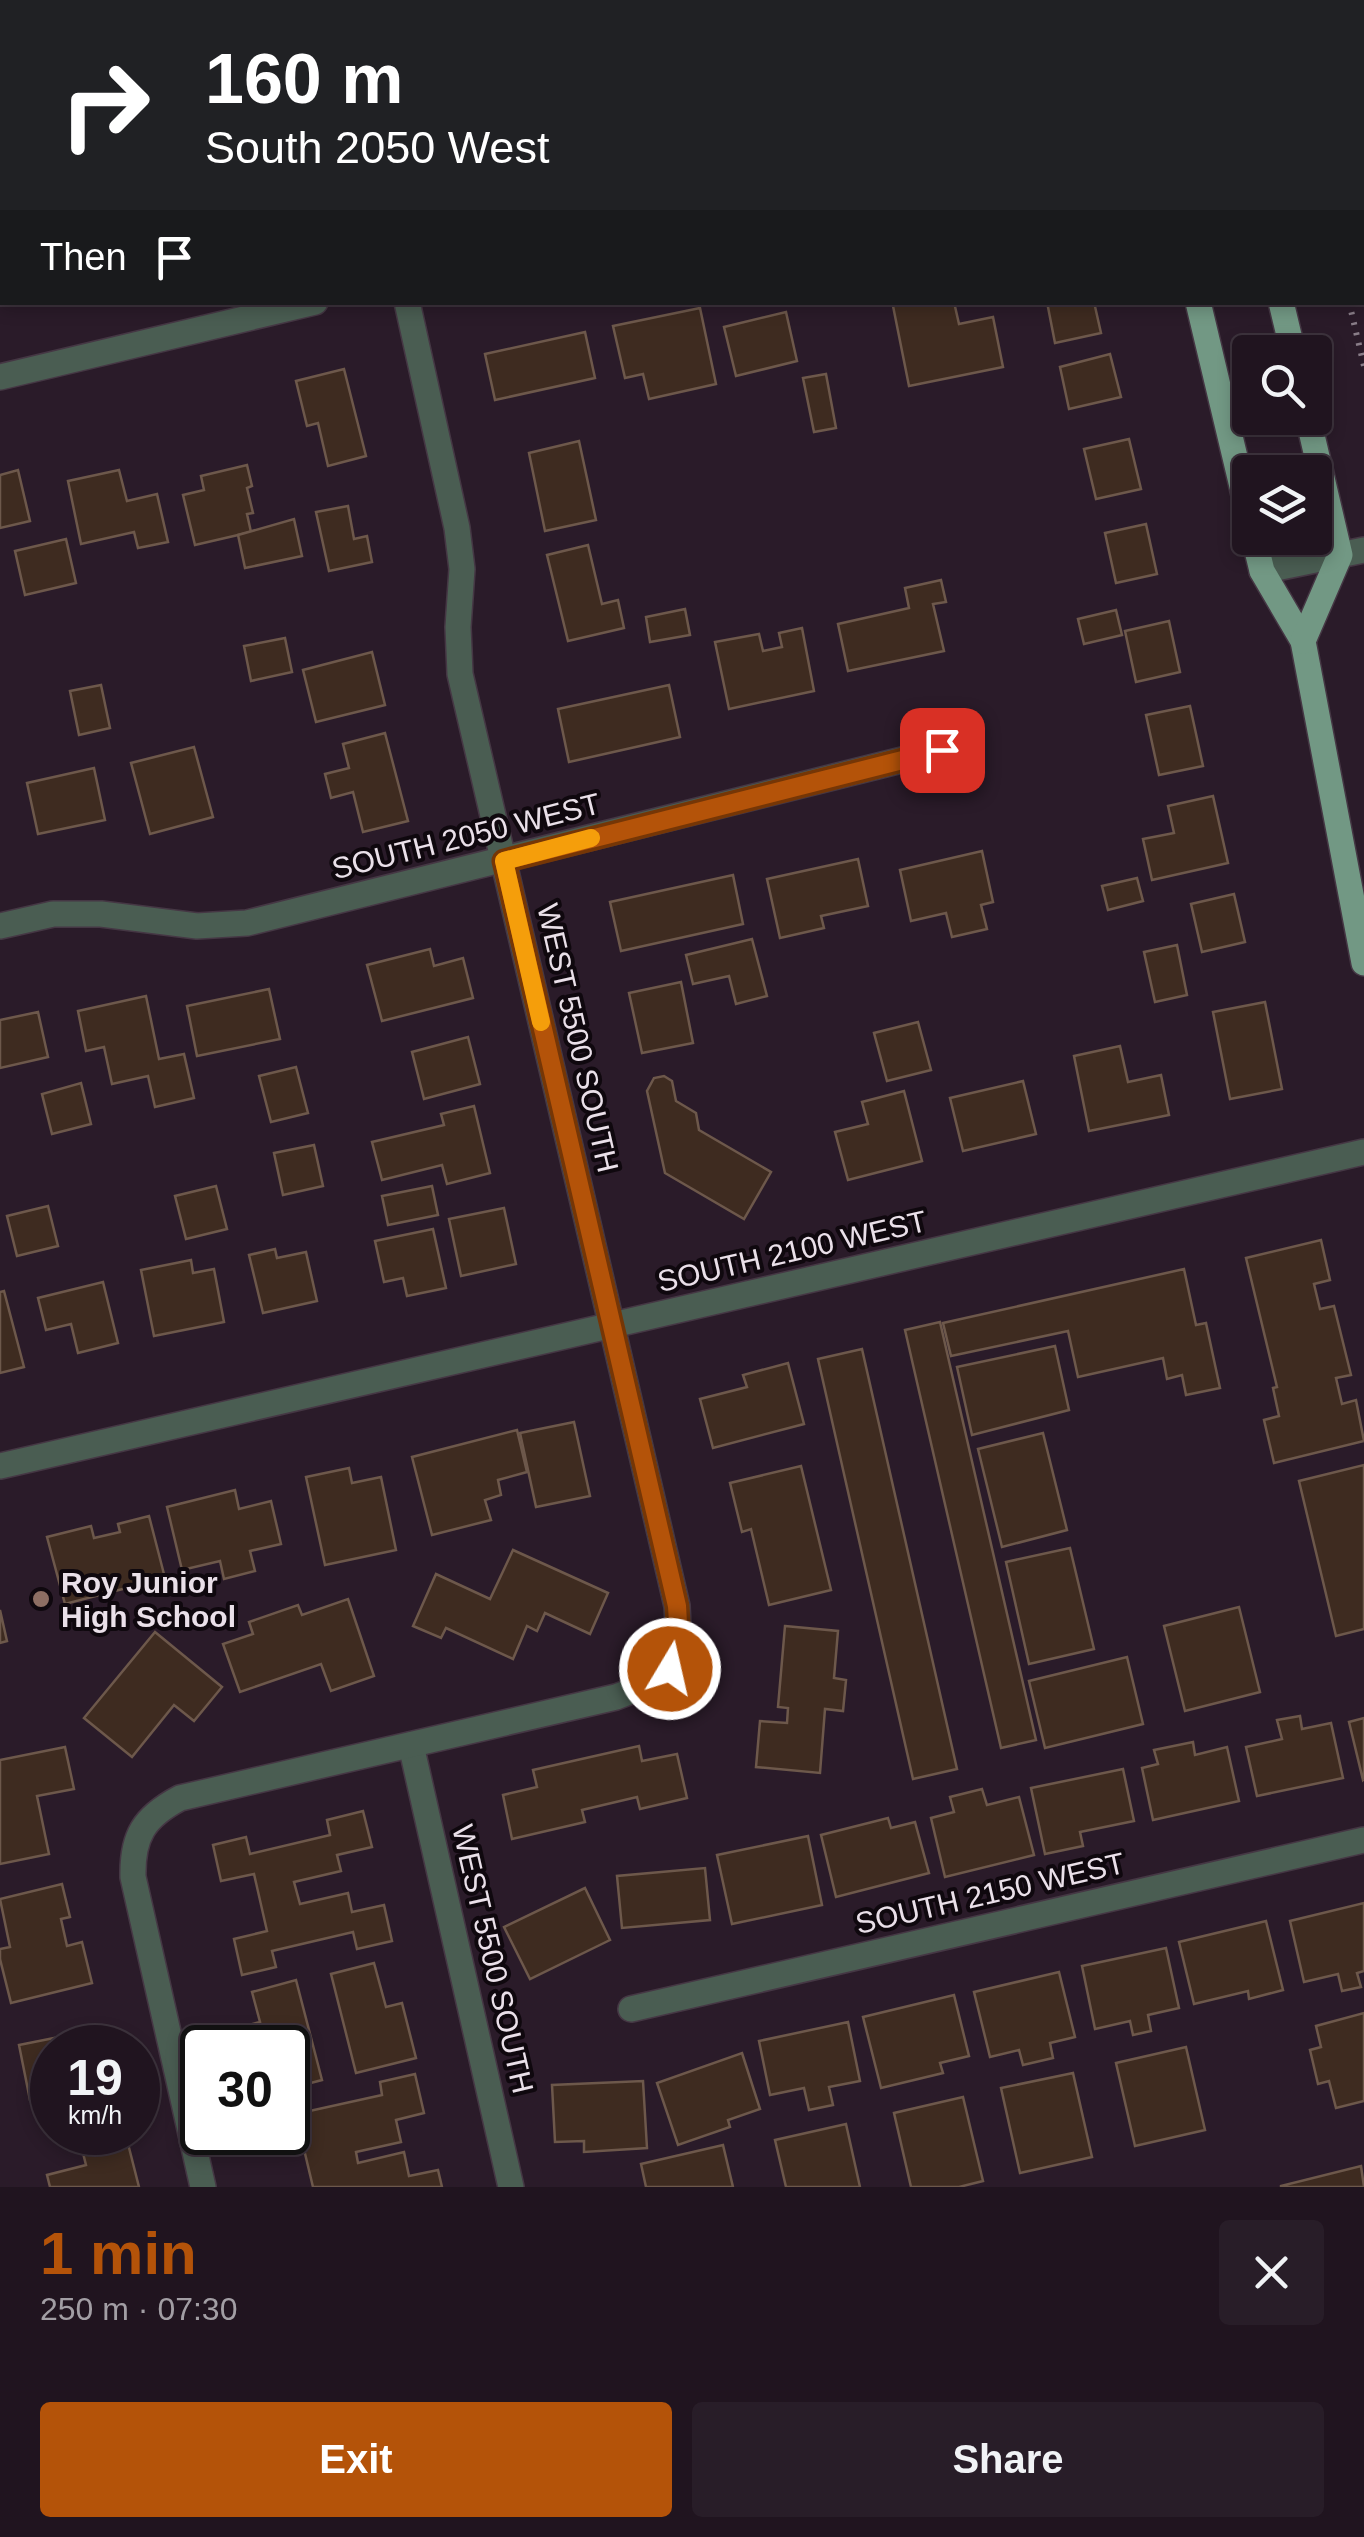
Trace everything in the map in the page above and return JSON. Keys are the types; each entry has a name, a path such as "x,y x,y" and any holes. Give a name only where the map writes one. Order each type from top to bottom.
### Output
{"main road":[{"path":"1199,305 1234,455"},
{"path":"1282,305 1289,335"},
{"path":"1303,641 1352,553 1314,435"},
{"path":"1258,555 1262,571 1303,641 1364,963"}],"street":[{"path":"0,378 304,305"},
{"name":"WEST 5500 SOUTH","path":"408,305 462,569 460,674 677,1606 679,1640 670,1669 646,1686 616,1697 411,1744 511,2187"},
{"path":"1262,571 1352,553"},
{"name":"SOUTH 2050 WEST","path":"0,926 53,914 101,914 196,926 247,923 942,750"},
{"name":"SOUTH 2100 WEST","path":"0,1466 1364,1152"},
{"path":"203,2187 132,1877 132,1854 142,1828 157,1810 180,1798 411,1744"},
{"name":"SOUTH 2150 WEST","path":"631,2009 1364,1840"}],"path":[{"path":"1350,305 1364,366"}],"building":[{"path":"955,305 959,324 993,317 1003,367 909,386 893,306"},
{"path":"1048,305 1095,305 1101,333 1055,343"},
{"path":"700,308 716,384 649,399 643,374 625,378 613,326"},
{"path":"786,312 797,361 736,376 724,327"},
{"path":"585,332 595,378 495,400 485,354"},
{"path":"1110,354 1121,397 1069,409 1060,367"},
{"path":"344,369 366,456 328,466 318,423 307,426 296,381"},
{"path":"826,374 836,428 814,432 803,378"},
{"path":"1129,439 1141,489 1096,499 1084,449"},
{"path":"579,441 596,520 545,531 529,453"},
{"path":"247,465 252,486 247,488 253,513 247,514 251,532 195,545 183,495 204,490 201,476"},
{"path":"18,470 30,521 0,528 0,475"},
{"path":"119,470 127,501 157,494 168,542 138,548 134,532 81,544 68,481"},
{"path":"348,506 354,539 367,536 372,562 329,571 316,512"},
{"path":"294,519 302,556 245,568 238,535"},
{"path":"1146,524 1157,574 1116,583 1105,533"},
{"path":"66,539 76,583 25,595 15,551"},
{"path":"588,545 602,604 618,600 624,628 568,641 547,555"},
{"path":"941,580 946,602 933,604 944,651 848,671 838,624 909,608 905,588"},
{"path":"685,609 690,635 650,642 646,617"},
{"path":"1116,610 1122,635 1084,644 1078,619"},
{"path":"1169,621 1180,672 1136,682 1125,631"},
{"path":"802,628 814,691 729,709 715,642 759,634 763,651 782,647 779,633"},
{"path":"285,638 292,672 251,681 244,646"},
{"path":"372,652 385,705 316,722 303,670"},
{"path":"101,685 110,728 79,735 70,691"},
{"path":"669,685 680,737 569,762 558,709"},
{"path":"1190,706 1203,766 1159,775 1146,715"},
{"path":"385,733 408,821 363,832 353,792 331,798 325,774 349,768 343,744"},
{"path":"194,747 213,817 150,834 131,763"},
{"path":"94,768 105,820 38,834 27,783"},
{"path":"1213,796 1228,863 1152,880 1143,839 1174,833 1168,806"},
{"path":"982,851 993,902 981,905 987,929 952,937 946,913 911,921 900,870"},
{"path":"858,859 868,906 821,916 824,928 780,938 767,879"},
{"path":"733,875 743,924 621,951 610,902"},
{"path":"1137,878 1143,901 1108,910 1102,886"},
{"path":"1234,894 1245,942 1202,952 1191,904"},
{"path":"752,939 767,996 736,1004 729,976 693,984 686,955"},
{"path":"1177,945 1187,995 1155,1002 1144,952"},
{"path":"430,949 434,966 463,958 473,998 382,1021 367,965"},
{"path":"681,982 693,1043 642,1053 629,993"},
{"path":"269,989 280,1039 197,1056 187,1006"},
{"path":"146,996 159,1059 184,1054 194,1098 155,1107 148,1076 112,1084 104,1047 86,1051 78,1011"},
{"path":"1265,1002 1282,1089 1230,1099 1213,1012"},
{"path":"38,1012 48,1057 0,1068 0,1020"},
{"path":"918,1022 931,1070 887,1081 874,1033"},
{"path":"468,1037 480,1084 424,1099 412,1052"},
{"path":"1120,1046 1128,1082 1161,1075 1169,1115 1089,1131 1074,1056"},
{"path":"296,1067 308,1113 271,1122 259,1076"},
{"path":"664,1076 672,1081 676,1101 696,1113 699,1130 771,1172 744,1219 665,1173 647,1091 654,1078"},
{"path":"1023,1081 1036,1134 963,1151 950,1098"},
{"path":"81,1083 91,1124 52,1134 42,1094"},
{"path":"904,1091 922,1161 848,1180 835,1132 868,1124 862,1102"},
{"path":"474,1106 490,1173 447,1184 442,1165 382,1180 372,1142 444,1125 441,1114"},
{"path":"314,1145 323,1186 283,1195 274,1153"},
{"path":"216,1186 227,1229 186,1239 175,1196"},
{"path":"432,1186 438,1215 388,1225 382,1196"},
{"path":"48,1206 58,1246 17,1256 7,1216"},
{"path":"504,1208 516,1264 461,1276 449,1219"},
{"path":"433,1229 446,1288 407,1296 403,1278 384,1282 375,1241"},
{"path":"1321,1240 1330,1280 1314,1284 1320,1309 1334,1306 1351,1375 1336,1378 1342,1404 1356,1400 1364,1441 1274,1463 1264,1420 1279,1416 1273,1388 1277,1387 1246,1258"},
{"path":"275,1249 277,1258 306,1252 317,1301 263,1313 249,1255"},
{"path":"191,1260 193,1273 214,1269 224,1322 154,1336 141,1270"},
{"path":"1184,1269 1196,1325 1206,1323 1220,1388 1186,1395 1182,1375 1167,1379 1163,1358 1078,1377 1068,1331 951,1356 943,1323"},
{"path":"103,1282 118,1343 78,1353 71,1324 46,1330 38,1298"},
{"path":"4,1291 24,1367 0,1373 0,1292"},
{"path":"940,1322 1036,1740 1001,1748 905,1330"},
{"path":"1055,1346 1069,1410 972,1435 957,1367"},
{"path":"862,1349 957,1769 913,1779 818,1359"},
{"path":"788,1363 804,1424 713,1448 700,1399 747,1387 743,1375"},
{"path":"574,1422 590,1496 536,1507 520,1433"},
{"path":"517,1430 527,1472 498,1480 501,1495 485,1500 491,1520 432,1535 412,1457"},
{"path":"1043,1433 1067,1530 1002,1547 978,1449"},
{"path":"1364,1465 1364,1629 1336,1636 1299,1481"},
{"path":"801,1466 831,1590 769,1605 751,1529 742,1532 730,1483"},
{"path":"349,1468 352,1483 381,1477 396,1550 325,1565 306,1477"},
{"path":"235,1490 239,1509 271,1501 281,1544 250,1551 255,1571 224,1579 220,1561 182,1570 167,1507"},
{"path":"149,1516 165,1578 65,1604 47,1537 91,1526 94,1538 120,1532 118,1524"},
{"path":"1070,1548 1094,1649 1029,1664 1006,1562"},
{"path":"513,1550 608,1593 590,1634 545,1613 537,1631 527,1626 513,1659 446,1628 441,1638 413,1626 436,1574 490,1599"},
{"path":"348,1599 374,1676 331,1691 321,1664 240,1692 223,1644 253,1634 249,1622 298,1605 302,1615"},
{"path":"1239,1607 1260,1692 1185,1711 1164,1626"},
{"path":"0,1610 7,1641 0,1643"},
{"path":"785,1626 838,1631 834,1678 846,1680 843,1711 825,1709 820,1773 756,1767 760,1721 787,1723 788,1708 778,1707"},
{"path":"155,1632 222,1687 194,1721 174,1705 132,1757 84,1718"},
{"path":"1127,1657 1143,1724 1045,1748 1029,1681"},
{"path":"1300,1716 1302,1729 1331,1723 1343,1778 1257,1796 1246,1747 1282,1739 1277,1720"},
{"path":"1364,1718 1364,1779 1363,1780 1349,1722"},
{"path":"1193,1742 1195,1755 1227,1747 1239,1801 1153,1820 1142,1768 1158,1764 1154,1750"},
{"path":"639,1746 642,1761 677,1754 687,1798 640,1809 637,1797 582,1810 585,1822 512,1839 503,1795 537,1787 533,1770"},
{"path":"65,1747 74,1789 37,1796 49,1854 0,1864 0,1760"},
{"path":"1123,1769 1134,1821 1080,1832 1083,1846 1045,1854 1031,1788"},
{"path":"982,1789 987,1805 1019,1797 1034,1855 945,1877 931,1818 954,1812 950,1797"},
{"path":"363,1811 372,1847 337,1855 341,1871 294,1882 300,1904 348,1893 352,1912 384,1905 392,1941 357,1949 353,1932 272,1951 276,1967 242,1975 234,1939 267,1931 254,1874 221,1881 213,1845 246,1837 250,1854 330,1835 327,1820"},
{"path":"888,1818 891,1828 915,1822 929,1873 836,1897 821,1835"},
{"path":"808,1836 822,1905 732,1924 717,1855"},
{"path":"705,1868 710,1920 622,1928 617,1876"},
{"path":"62,1884 70,1917 61,1919 67,1946 82,1942 92,1983 11,2003 0,1959 0,1949 10,1947 0,1899"},
{"path":"585,1888 610,1940 530,1979 504,1927"},
{"path":"1364,1903 1364,1971 1357,1973 1361,1987 1342,1991 1338,1974 1304,1982 1290,1921"},
{"path":"1266,1921 1283,1990 1249,1999 1248,1991 1194,2004 1179,1942"},
{"path":"1166,1948 1179,2008 1148,2015 1151,2031 1133,2035 1130,2021 1095,2029 1082,1966"},
{"path":"374,1963 386,2007 402,2003 416,2058 356,2073 331,1974"},
{"path":"1059,1972 1075,2037 1050,2043 1053,2058 1023,2065 1019,2050 990,2057 974,1992"},
{"path":"296,1980 308,2025 249,2025 260,2022 252,1992"},
{"path":"954,1995 969,2056 940,2063 943,2073 881,2088 863,2017"},
{"path":"1364,2013 1364,2101 1336,2108 1329,2081 1318,2084 1310,2050 1321,2047 1316,2026"},
{"path":"848,2022 860,2081 829,2087 833,2105 809,2110 804,2088 770,2095 759,2041"},
{"path":"310,2034 322,2080 310,2083"},
{"path":"30,2043 30,2100 19,2045"},
{"path":"1186,2047 1205,2130 1135,2146 1116,2063"},
{"path":"742,2053 760,2109 728,2120 730,2127 678,2145 657,2083"},
{"path":"1073,2073 1092,2157 1020,2173 1001,2088"},
{"path":"415,2074 424,2113 396,2120 401,2142 356,2152 358,2163 404,2152 409,2176 438,2170 442,2187 313,2187 305,2155 310,2155 310,2111 382,2095 380,2082"},
{"path":"643,2081 647,2148 584,2152 584,2141 555,2142 552,2085"},
{"path":"963,2097 983,2181 959,2187 911,2187 894,2113"},
{"path":"846,2124 860,2187 786,2187 775,2140"},
{"path":"723,2145 733,2187 646,2187 641,2164"},
{"path":"84,2155 131,2155 139,2187 50,2187 47,2175 86,2165"},
{"path":"1361,2166 1364,2187 1281,2187 1281,2186"}],"slow traffic":[{"path":"541,1022 504,861 591,838"}],"place":[{"name":"Roy Junior High School","path":"41,1599"}],"route":[{"path":"670,1669 679,1640 677,1606 504,861 942,750"}]}
